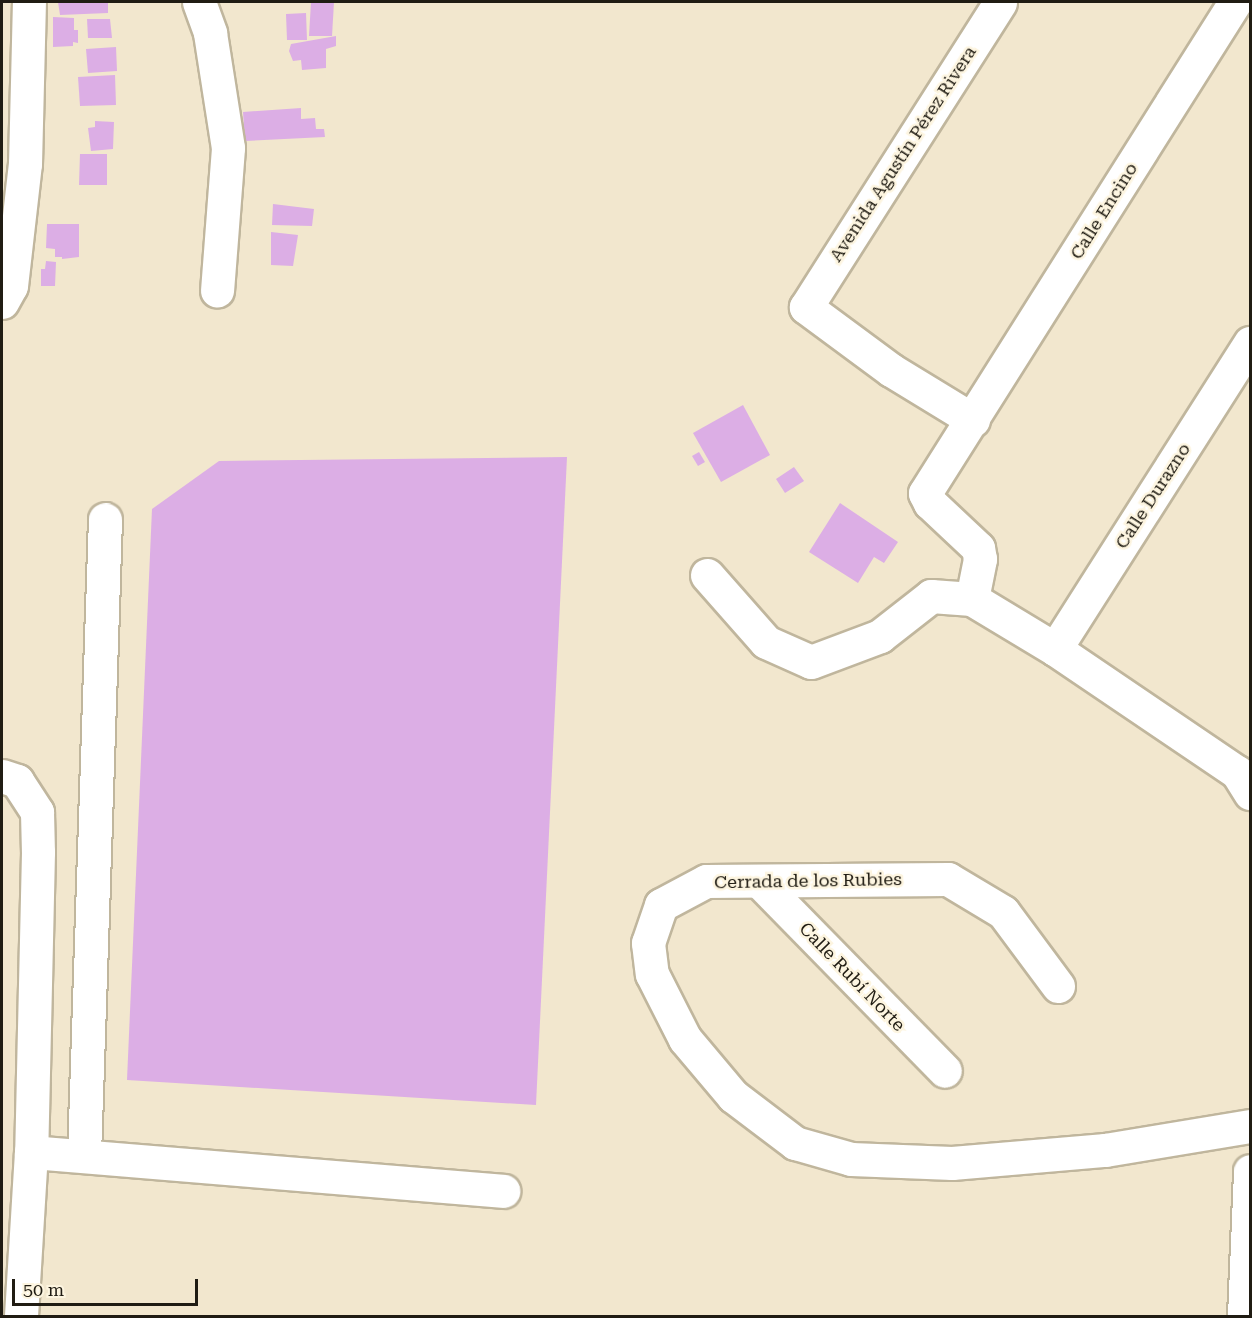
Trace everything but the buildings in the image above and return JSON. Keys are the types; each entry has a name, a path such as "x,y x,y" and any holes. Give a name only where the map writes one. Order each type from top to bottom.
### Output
{"street":[{"path":"2,302 11,286 26,164 29,2"},
{"path":"199,2 210,33 228,148 217,291"},
{"name":"Avenida Agustín Pérez Rivera","path":"973,420 891,370 806,306 1000,2"},
{"name":"Calle Encino","path":"972,599 980,559 978,548 930,503 925,493 1235,2"},
{"name":"Calle Durazno","path":"1055,649 1251,343"},
{"path":"84,1155 105,519"},
{"path":"707,575 766,642 810,662 880,636 931,596 972,599 1055,649 1237,772 1251,793"},
{"path":"2,776 17,781 37,812 31,1152 21,1317"},
{"name":"Cerrada de los Rubies","path":"1058,987 1004,912 948,879 706,881 661,905 648,943 652,974 685,1039 733,1096 795,1143 851,1160 952,1163 1105,1150 1251,1126"},
{"name":"Calle Rubí Norte","path":"760,882 945,1071"},
{"path":"31,1152 504,1191"},
{"path":"1244,1317 1251,1171"}]}
